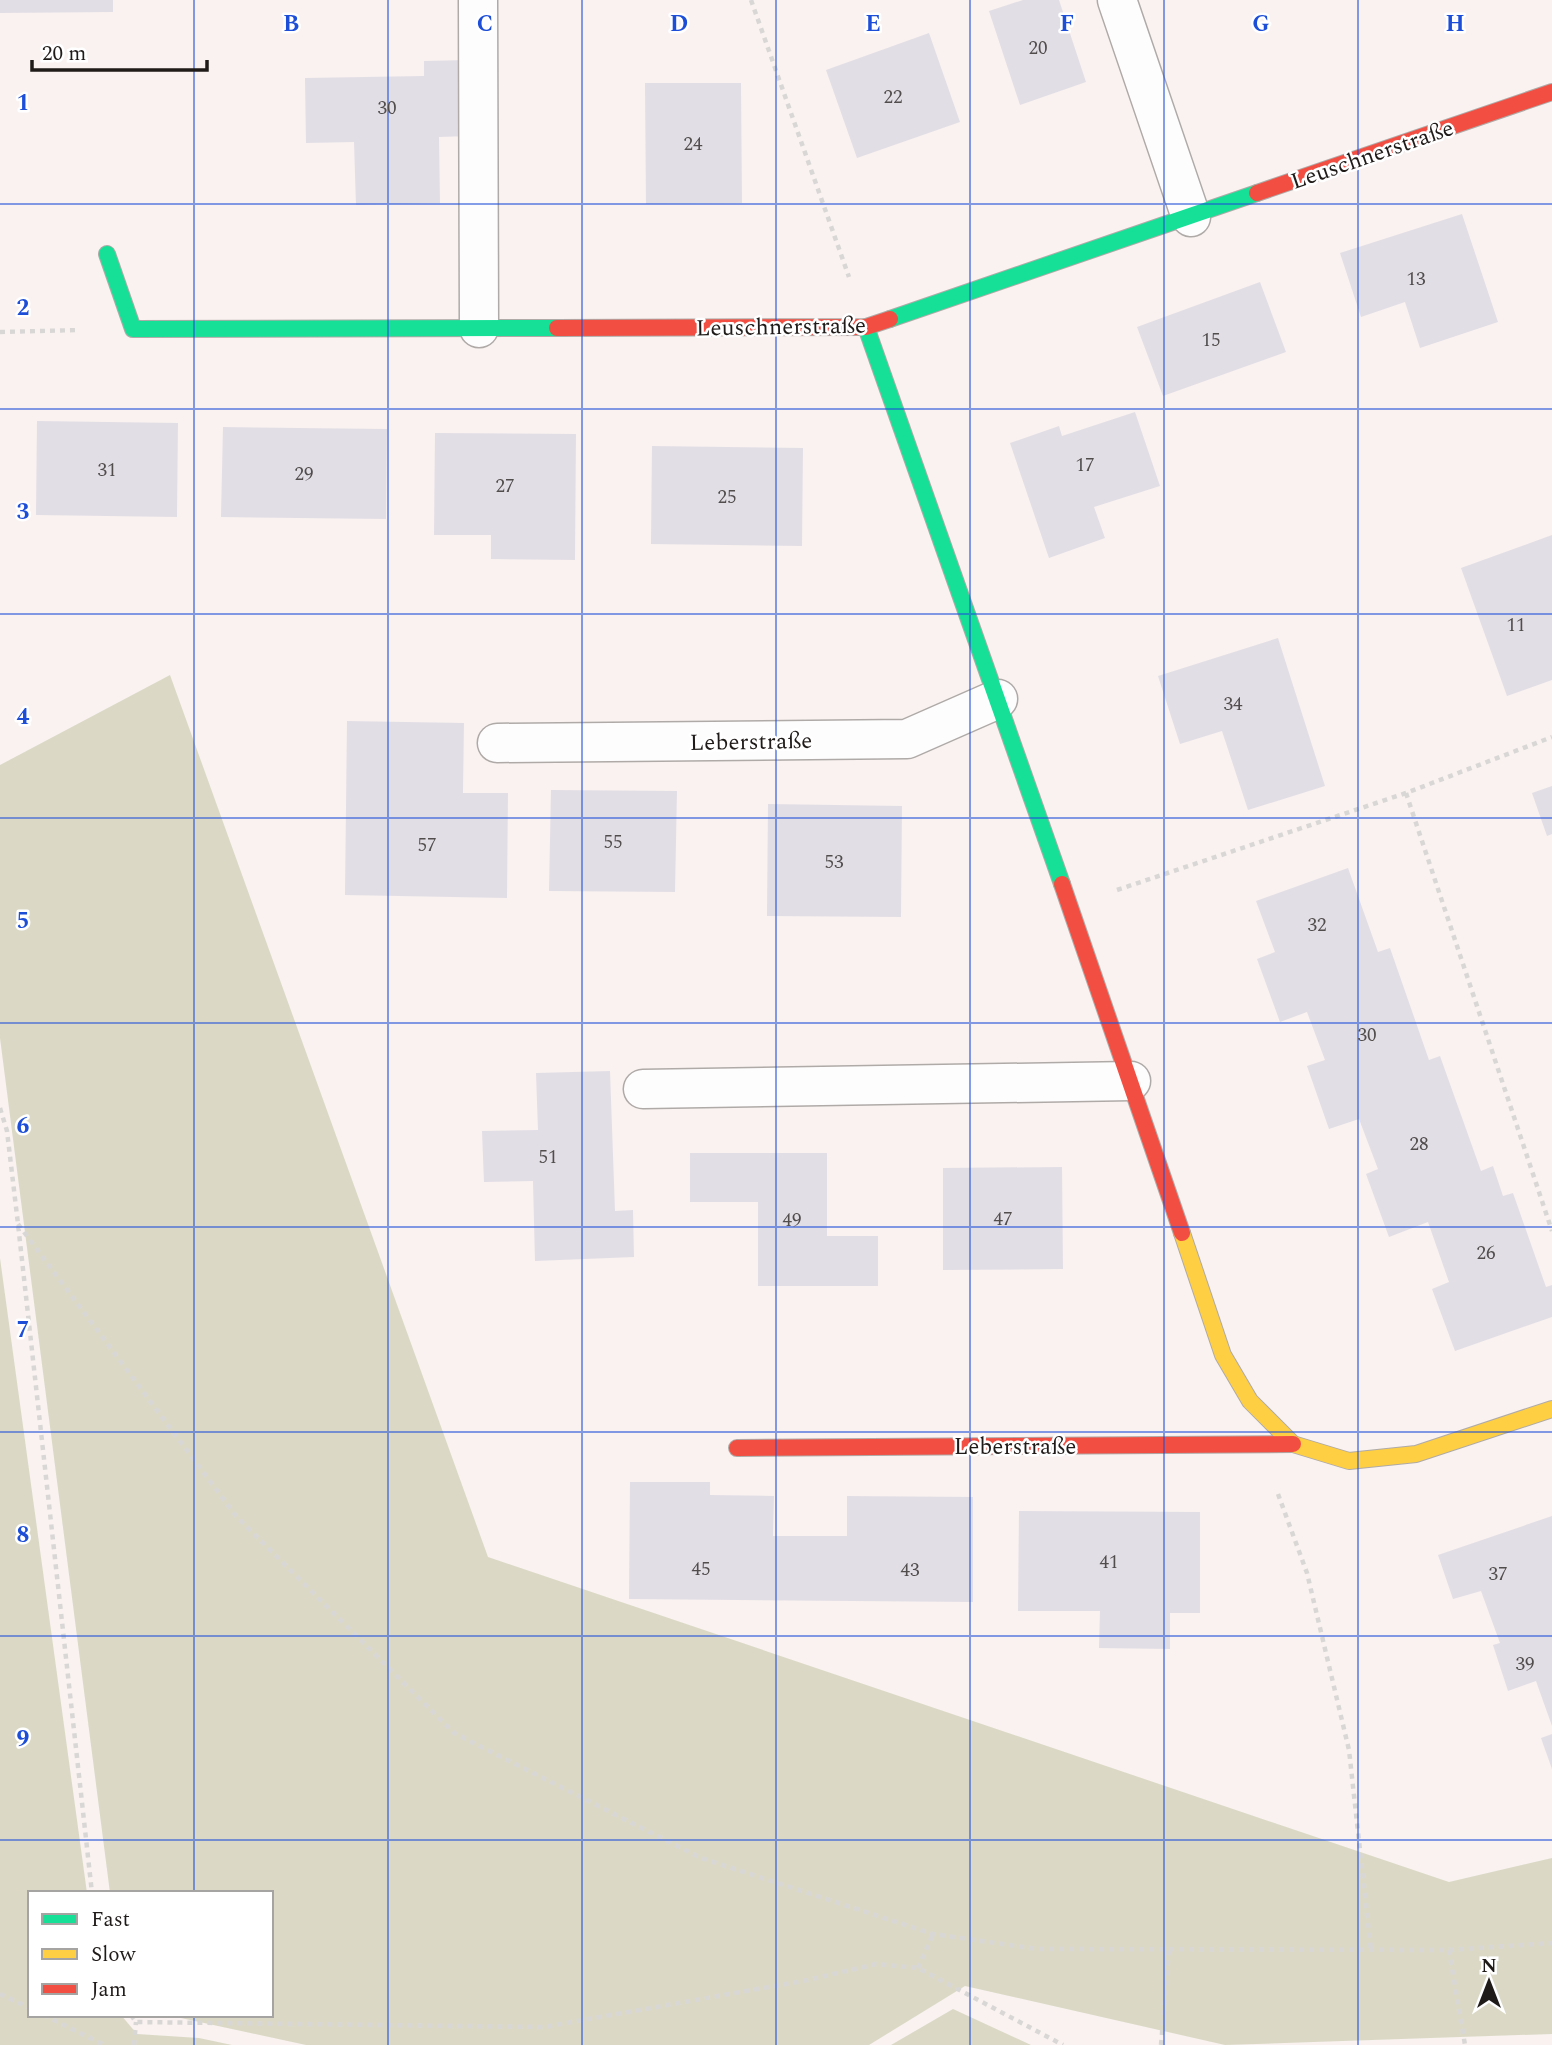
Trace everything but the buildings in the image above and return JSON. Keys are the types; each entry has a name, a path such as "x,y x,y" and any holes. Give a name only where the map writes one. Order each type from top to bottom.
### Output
{"street":[{"path":"478,0 479,328"},
{"path":"1116,0 1191,216"},
{"name":"Leuschnerstraße","path":"133,329 866,327 1552,92"},
{"path":"107,254 133,329"},
{"name":"Leberstraße","path":"866,327 1131,1081 1223,1355 1250,1401 1293,1444"},
{"name":"Leberstraße","path":"497,743 906,739 998,699"},
{"path":"643,1089 1131,1081"},
{"name":"Leberstraße","path":"737,1448 1293,1444 1349,1461 1416,1454 1552,1409"}],"path":[{"path":"751,0 866,327"},
{"path":"0,332 133,329"},
{"path":"1070,906 1406,793 1552,737"},
{"path":"1406,793 1552,1231"},
{"path":"0,1108 7,1131 18,1224 92,1891"},
{"path":"18,1224 236,1516 454,1733 701,1858 933,1934 1037,1949 1449,1950 1552,1943"},
{"path":"1260,1444 1307,1573 1349,1750 1371,1950"},
{"path":"918,1968 933,1934"},
{"path":"1161,2045 1168,1949"},
{"path":"1449,1950 1465,2045"},
{"path":"136,2022 544,2027 808,1980 876,1964 918,1968 1063,2045"},
{"path":"0,1994 28,2007"},
{"path":"48,2017 104,2045"},
{"path":"132,2017 136,2022 134,2045"}],"shaded area":[{"path":"170,675 488,1557 1449,1882 1552,1858 1552,2034 1225,2045 965,1986 869,2045 306,2045 176,2017 273,2017 273,1891 110,1891 0,1038 0,765"},
{"path":"0,1258 87,1891 28,1891 28,2017 123,2017 137,2034 199,2038 232,2045 0,2045"},
{"path":"953,2009 1031,2045 891,2045"}],"traffic: fast":[{"path":"890,319 1257,193"},
{"path":"107,254 133,329 557,328"},
{"path":"866,327 1062,884"}],"traffic: slow":[{"path":"1182,1233 1223,1355 1250,1401 1293,1444 1349,1461 1416,1454 1552,1409"}],"traffic: jam":[{"path":"1257,193 1552,92"},
{"path":"557,328 866,327 890,319"},
{"path":"1062,884 1182,1233"},
{"path":"737,1448 1293,1444"}]}
